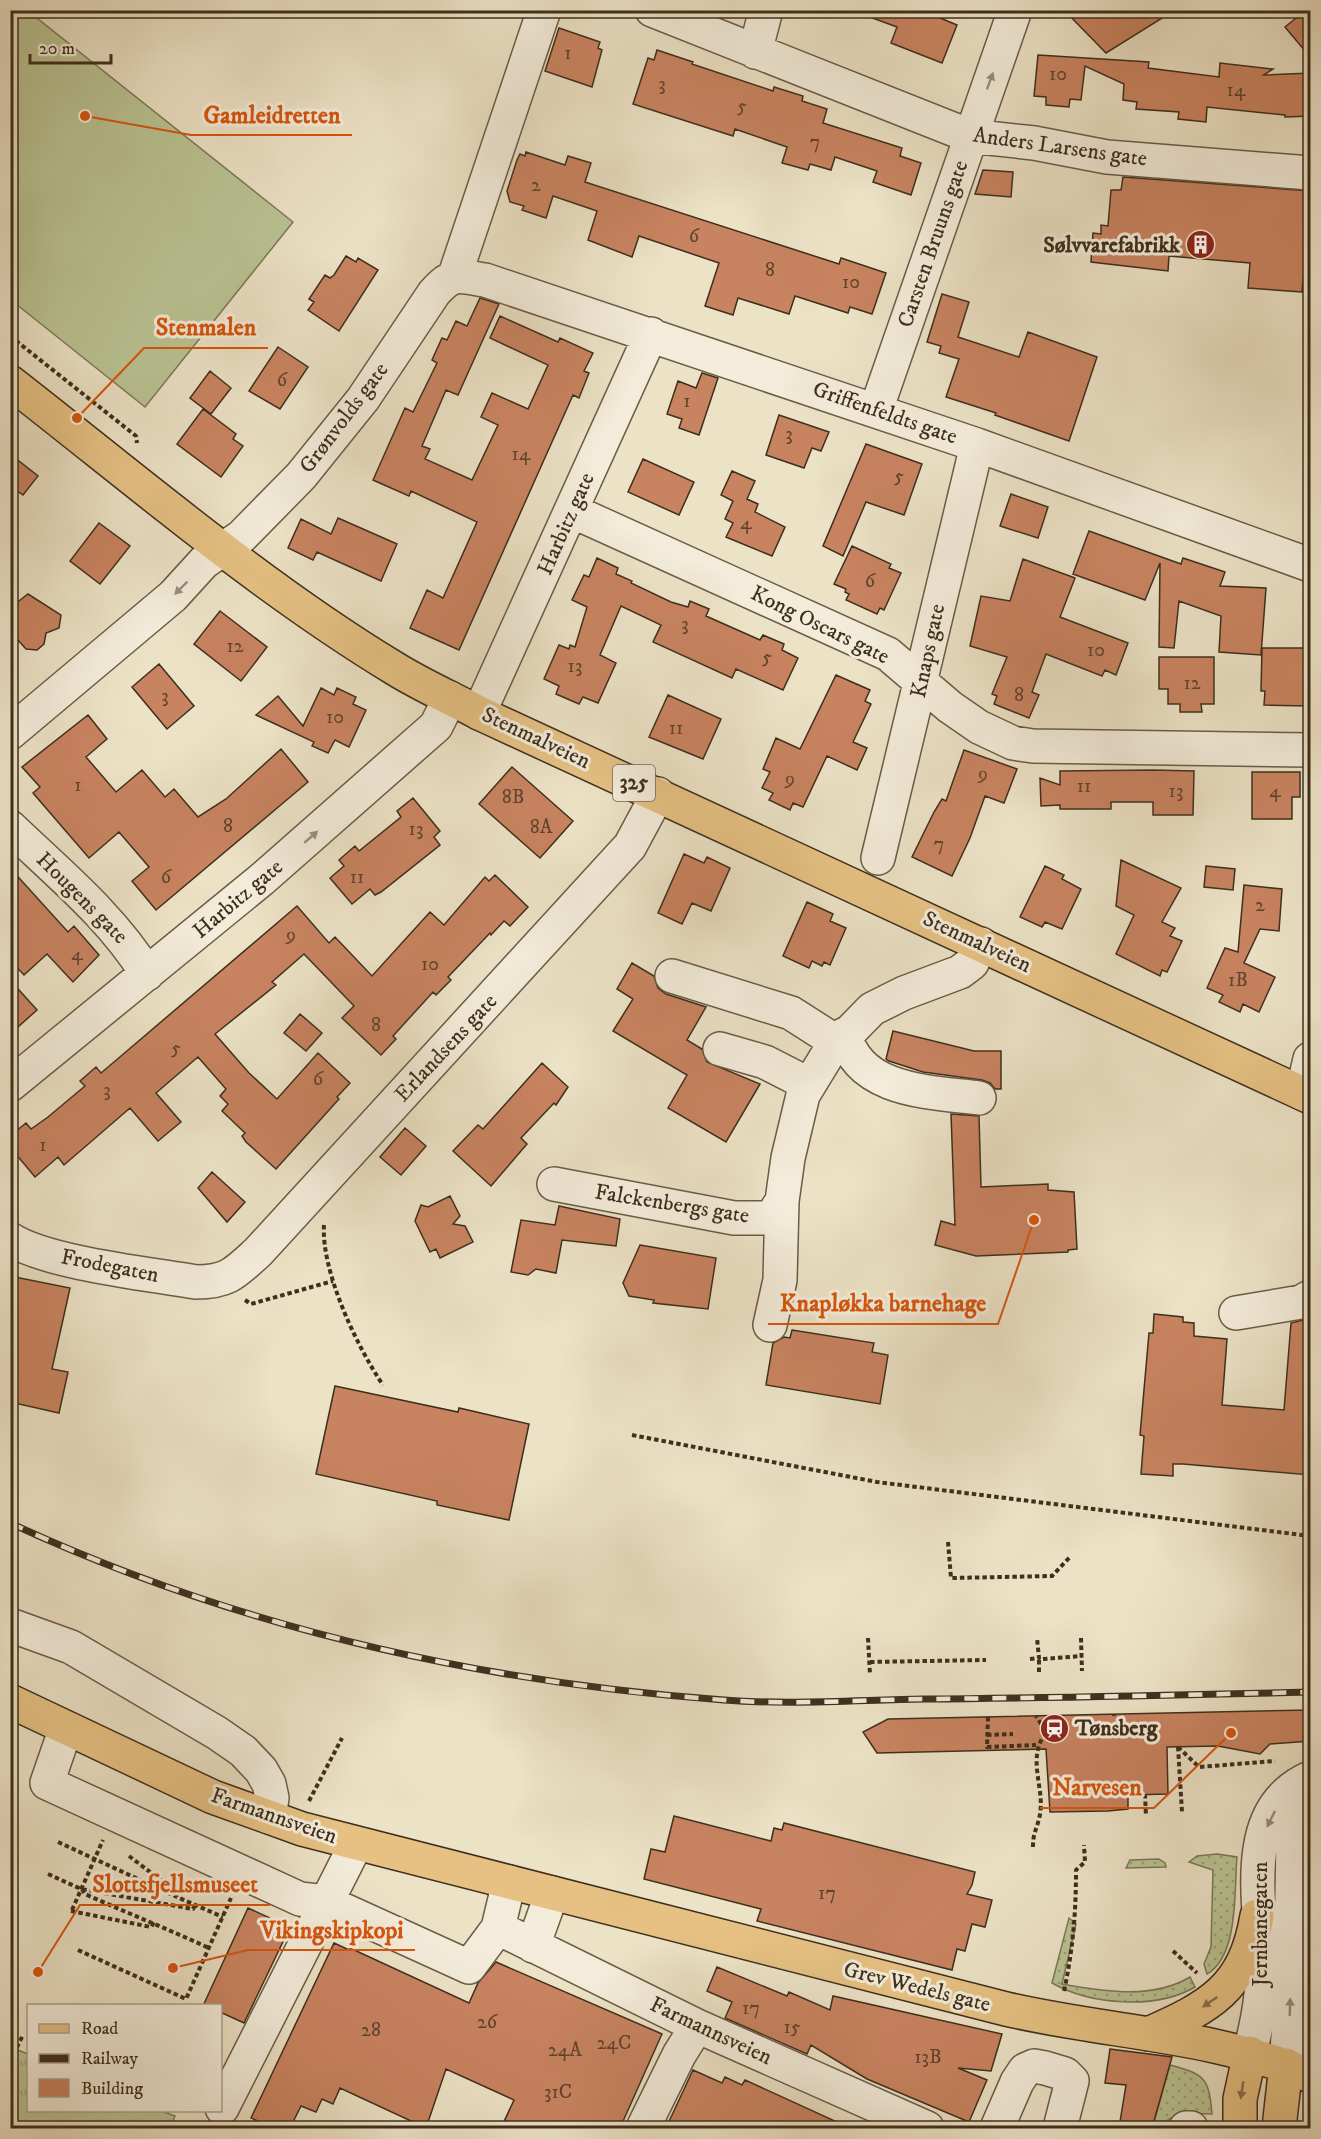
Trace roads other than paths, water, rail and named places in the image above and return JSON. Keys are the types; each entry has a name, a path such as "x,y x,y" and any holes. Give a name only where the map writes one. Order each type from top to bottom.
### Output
{"main road":[{"name":"Stenmalveien","path":"10,382 224,549 339,633 397,670 479,713 1306,1095"},
{"name":"Farmannsveien","path":"10,1701 213,1797 269,1817 356,1844 552,1893"},
{"name":"Grev Wedels gate","path":"552,1893 1006,2009 1062,2022 1148,2034 1250,2053 1302,2068"},
{"path":"1148,2034 1193,2014 1220,1996 1231,1983 1243,1961 1257,1916"},
{"path":"1240,2128 1240,2099 1250,2053"},
{"path":"1279,2128 1302,2068"}],"street":[{"path":"455,275 544,10"},
{"name":"Anders Larsens gate","path":"652,10 970,136 1034,143 1107,157 1311,173"},
{"path":"756,52 766,10"},
{"name":"Carsten Bruuns gate","path":"876,410 1014,10"},
{"name":"Griffenfeldts gate","path":"455,275 485,280 977,444 1311,565"},
{"name":"Grønvolds gate","path":"10,733 173,596 204,562 241,537 301,476 363,399 434,293 447,278 455,275"},
{"name":"Harbitz gate","path":"479,713 651,334"},
{"name":"Knaps gate","path":"878,858 977,444"},
{"name":"Kong Oscars gate","path":"572,511 888,654 950,707 979,727 1023,744 1311,750"},
{"name":"Harbitz gate","path":"10,1085 234,902 436,726 450,698"},
{"name":"Erlandsens gate","path":"213,1282 231,1277 258,1252 630,846 658,794"},
{"name":"Hougens gate","path":"10,827 108,921 130,946 147,974"},
{"name":"Falckenbergs gate","path":"770,1325 780,1280 782,1201 788,1158 802,1095 808,1084 862,1016 884,1002 960,972 972,963 981,944"},
{"path":"672,976 791,1013 842,1039 866,1069 885,1081 911,1089 979,1098"},
{"path":"720,1049 765,1062 808,1084"},
{"path":"1306,1095 1311,1059"},
{"name":"Falckenbergs gate","path":"554,1184 734,1218 766,1218 780,1208 782,1201"},
{"name":"Frodegaten","path":"10,1239 43,1253 92,1264 196,1282 213,1282"},
{"path":"1236,1313 1301,1302 1311,1297"},
{"path":"10,1625 71,1647 234,1745 261,1770 269,1784 272,1798 269,1817"},
{"path":"66,1728 46,1783 300,1899 326,1902 469,1967 498,1928 509,1882"},
{"name":"Jernbanegaten","path":"1250,2053 1258,2020 1263,1976 1257,1916 1260,1847 1270,1819 1282,1800 1311,1778"},
{"name":"Jernbanegaten","path":"1302,2068 1290,2010 1293,1840 1299,1825 1311,1815"},
{"path":"222,2108 356,1844"},
{"path":"533,1946 552,1893"},
{"name":"Farmannsveien","path":"498,1928 697,2026 927,2128"},
{"path":"643,2128 679,2055 697,2026"},
{"path":"997,2128 1017,2082 1025,2070 1034,2066 1065,2074 1072,2081 1060,2128"},
{"path":"1186,2128 1191,2128"}],"railway":[{"path":"10,1523 95,1560 182,1592 270,1620 359,1644 449,1664 632,1691 724,1700 799,1702 1310,1692"}],"place":[{"name":"Gamleidretten","path":"85,116"},
{"name":"Sølvvarefabrikk","path":"1201,245"},
{"name":"Stenmalen","path":"77,418"},
{"name":"Knapløkka barnehage","path":"1034,1220"},
{"name":"Tønsberg","path":"1054,1728"},
{"name":"Narvesen","path":"1231,1733"},
{"name":"Vikingskipkopi","path":"173,1968"},
{"name":"Slottsfjellsmuseet","path":"38,1972"}]}
